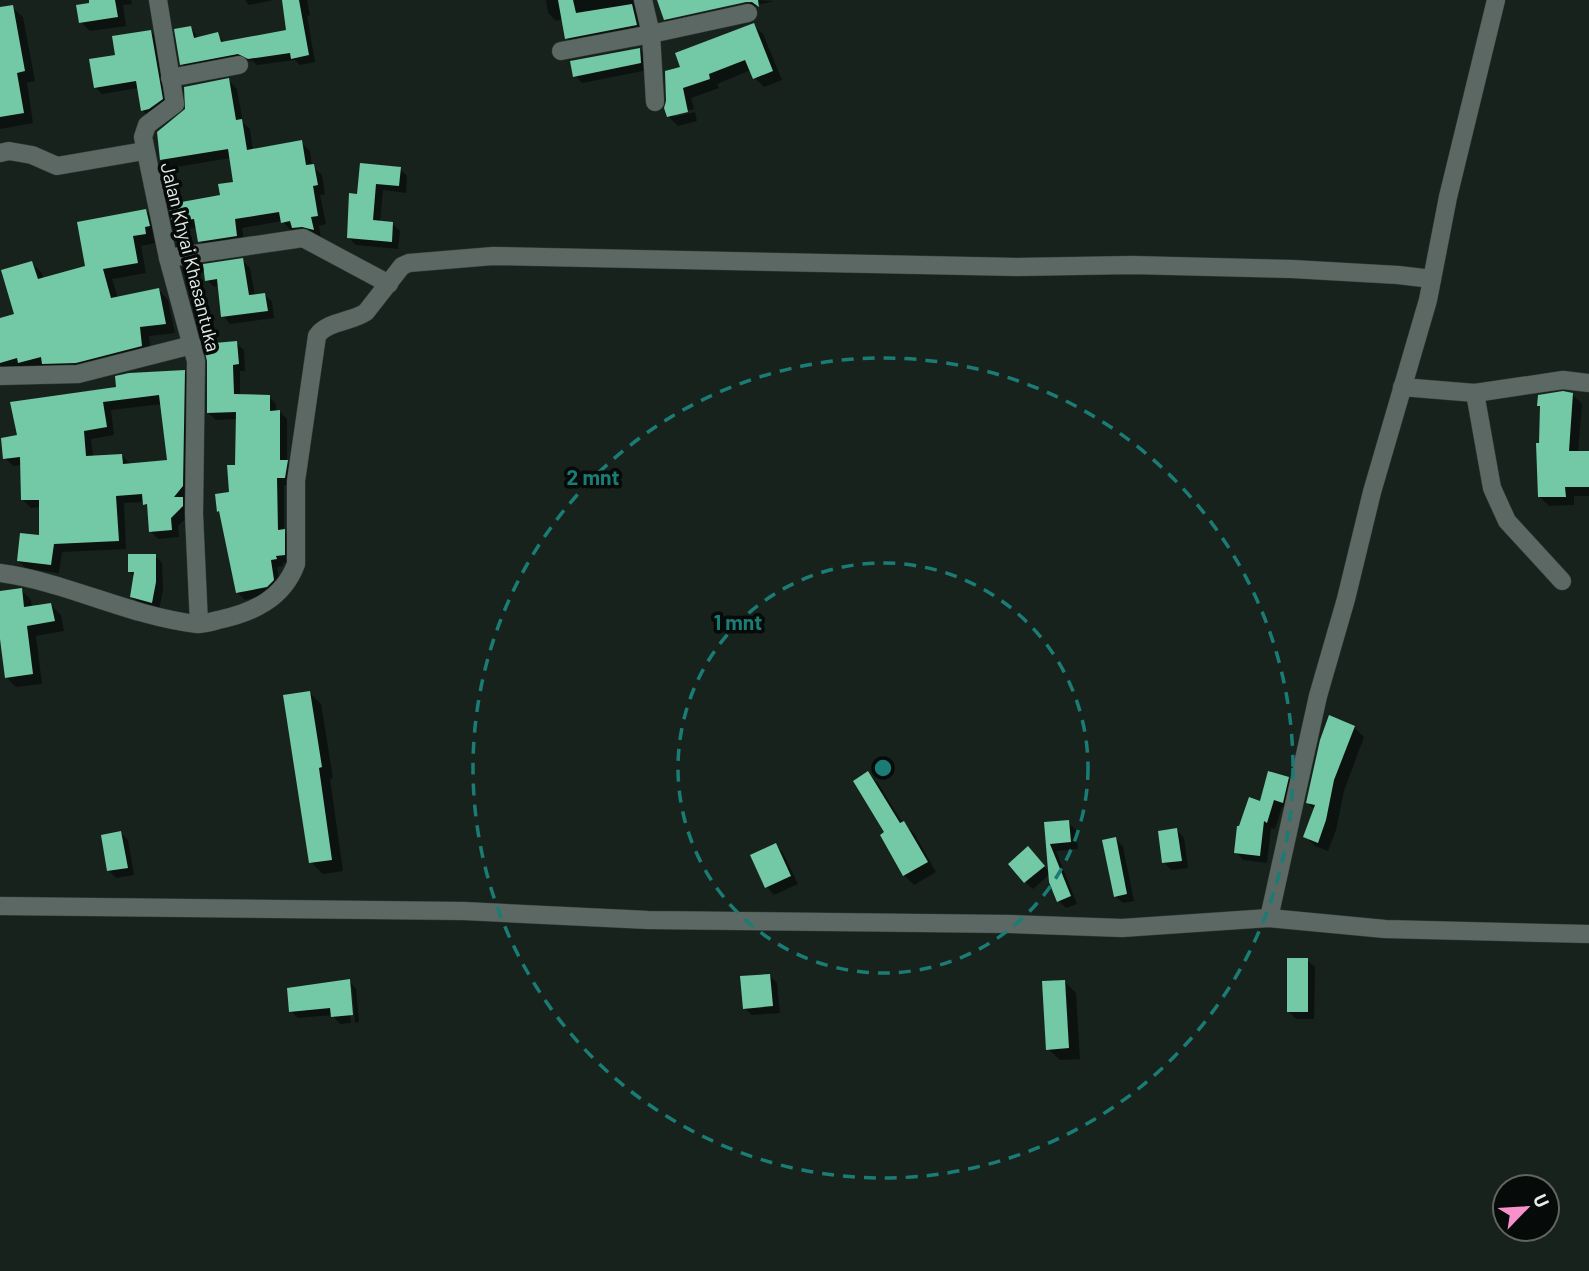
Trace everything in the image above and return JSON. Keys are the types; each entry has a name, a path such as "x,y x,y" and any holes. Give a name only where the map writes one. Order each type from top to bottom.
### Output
{"street":[{"name":"Jalan Khyai Khasantuka","path":"158,0 175,104 144,129 144,151 168,258 196,361 194,514 199,624"},
{"path":"643,0 651,34 655,102"},
{"path":"1269,918 1318,696 1432,279 1451,184 1496,0"},
{"path":"561,51 748,13"},
{"path":"170,78 239,65"},
{"path":"0,153 9,151 32,155 57,166 144,151"},
{"path":"168,258 303,238 388,284"},
{"path":"0,563 0,573 44,580 137,610 199,624 244,614 274,597 292,572 297,542 296,481 317,337 323,329 366,312 402,266 409,263 493,256 1004,267 1132,265 1292,269 1432,279"},
{"path":"0,376 78,374 192,345"},
{"path":"1402,387 1475,393 1563,380 1589,383"},
{"path":"1475,393 1492,488 1507,521 1562,581"},
{"path":"0,906 450,911 649,920 1010,924 1066,928 1122,928 1269,918 1385,929 1589,934"}],"building":[{"path":"89,0 115,0 118,17 79,23 76,5 89,3"},
{"path":"282,0 299,0 309,55 291,59 290,53 248,59 238,54 180,65 174,29 191,26 194,38 218,32 221,42 286,30"},
{"path":"558,0 573,0 576,13 632,4 637,25 565,39"},
{"path":"657,0 758,0 759,7 752,2 746,2 664,20"},
{"path":"13,5 25,71 17,73 24,113 0,117 0,7"},
{"path":"754,23 773,71 753,79 745,60 709,74 710,79 683,88 688,112 667,117 664,108 665,71 680,67 675,53"},
{"path":"151,30 163,99 141,111 136,81 94,88 89,59 115,55 112,36"},
{"path":"640,48 641,63 573,77 570,61"},
{"path":"229,78 236,120 242,119 247,150 302,140 306,165 314,164 318,185 313,186 318,216 311,217 314,230 292,228 290,221 281,223 279,212 235,219 237,236 198,242 194,219 172,222 168,200 175,199 176,203 220,195 218,184 233,182 228,149 160,160 157,132 185,109 184,87"},
{"path":"360,163 401,167 399,186 376,184 373,220 393,222 392,242 347,238 349,193 357,194"},
{"path":"146,209 150,226 145,227 146,234 133,236 138,263 103,269 111,298 159,288 166,324 140,327 142,346 76,363 42,364 41,357 18,363 17,358 0,363 0,318 14,314 1,270 32,261 38,279 85,266 77,222"},
{"path":"243,258 249,295 265,293 268,311 221,317 217,279 205,281 203,264"},
{"path":"237,341 239,364 233,365 234,394 270,395 270,411 280,410 280,460 288,460 285,478 277,478 278,530 285,529 285,555 271,560 274,580 267,587 236,593 215,494 229,492 227,465 235,465 236,412 207,413 207,361 203,344"},
{"path":"185,370 183,486 174,497 183,497 183,506 171,518 172,530 149,532 147,504 143,505 142,494 116,496 119,541 54,544 51,565 17,561 20,533 39,535 39,500 21,500 20,457 3,459 1,438 17,435 10,402 116,387 115,376","holes":["159,395 167,460 123,464 122,454 86,456 84,431 107,427 103,402"]},
{"path":"1563,391 1573,393 1569,451 1589,451 1589,487 1565,487 1566,497 1538,497 1538,395"},
{"path":"128,554 156,554 156,582 152,603 130,597 134,572 128,572"},
{"path":"22,588 24,607 51,603 55,621 27,626 33,674 5,678 0,639 0,591"},
{"path":"310,691 332,860 309,863 283,695"},
{"path":"1329,715 1355,726 1334,780 1318,843 1303,837 1315,805 1306,803 1320,740"},
{"path":"868,771 900,823 904,821 928,862 903,876 880,835 884,832 853,781"},
{"path":"1268,771 1289,777 1283,803 1274,800 1267,823 1264,821 1260,856 1234,853 1237,826 1249,797 1260,801"},
{"path":"1069,820 1071,842 1050,844 1071,896 1057,902 1049,882 1044,822"},
{"path":"1177,828 1182,861 1162,863 1158,831"},
{"path":"121,831 128,868 107,871 101,835"},
{"path":"1116,837 1127,894 1114,897 1102,840"},
{"path":"776,843 791,876 765,888 750,855"},
{"path":"1028,846 1045,866 1024,883 1008,864"},
{"path":"1287,958 1308,958 1308,1012 1287,1012"},
{"path":"770,974 773,1006 743,1009 740,976"},
{"path":"350,979 353,1015 331,1017 330,1008 289,1012 287,988"},
{"path":"1065,980 1069,1048 1046,1050 1042,981"}]}
